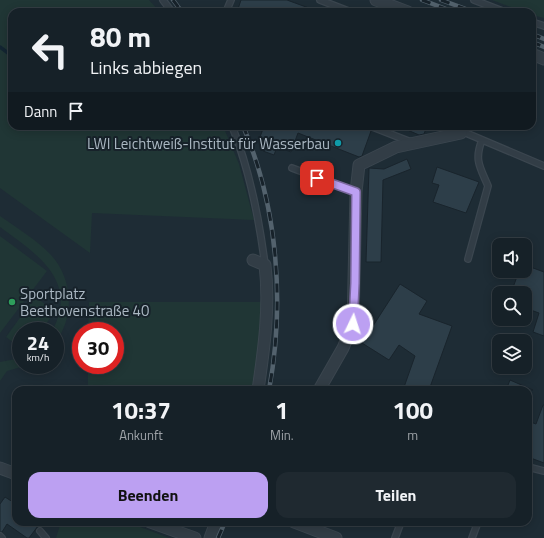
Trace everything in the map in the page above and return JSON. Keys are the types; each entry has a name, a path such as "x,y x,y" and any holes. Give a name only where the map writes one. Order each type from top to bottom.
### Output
{"street":[{"path":"376,0 397,8"},
{"path":"321,386 343,348 353,324 356,192 359,165 396,147 462,130"},
{"path":"253,260 264,263 265,267 266,326 258,386"},
{"path":"0,468 12,472"},
{"path":"161,526 195,538"},
{"path":"210,538 214,526"},
{"path":"304,526 336,538"}],"lane":[{"path":"320,0 341,8"},
{"path":"474,0 495,8"},
{"path":"234,130 241,149 259,219 265,267"},
{"path":"380,130 411,142"},
{"path":"462,130 544,166"},
{"path":"468,259 488,186 478,163 478,152 482,140"},
{"path":"292,168 356,192"},
{"path":"532,467 544,471"},
{"path":"395,538 400,526"},
{"path":"472,538 476,526"},
{"path":"40,532 46,538"}],"green space":[{"path":"0,0 149,0 156,8 8,8 8,130 225,130 239,164 254,220 92,213 90,253 0,188"},
{"path":"492,0 544,0 544,18 536,16 536,8 513,8"},
{"path":"0,216 40,244 58,265 64,275 69,298 66,322 64,326 64,322 56,322 59,313 61,297 57,283 50,270 27,247 0,227"},
{"name":"Sportplatz Beethovenstraße 40","path":"0,236 47,271 0,333"},
{"path":"35,297 55,311 47,322 17,322"},
{"path":"89,302 264,302 256,386 88,386 88,374 124,374 124,322 88,322"},
{"path":"12,329 12,341 6,337"},
{"path":"12,360 12,370 7,371 0,381 0,362"},
{"path":"60,526 138,526 169,538 56,538"}],"building":[{"path":"241,0 287,0 309,8 238,8"},
{"path":"263,130 371,131 362,156 359,157 298,133 291,152 277,147 274,155 263,151 266,143 259,140"},
{"path":"407,130 426,130 424,134 419,135"},
{"path":"407,159 411,169 383,180 381,262 366,262 369,168 384,169"},
{"path":"437,167 479,182 466,213 433,202 439,185 432,183"},
{"path":"532,268 544,272 544,336 533,332 539,313 532,310 532,286 514,286 516,278 532,278"},
{"path":"400,284 427,301 419,314 452,326 430,386 404,386 415,356 399,345 389,360 362,343"},
{"path":"510,380 524,386 508,386"},
{"path":"544,405 544,463 532,458 532,422 536,424"},
{"path":"5,497 12,501 12,526 38,526 29,538 7,524 2,532 0,532 0,504"}],"waterway":[{"path":"0,47 8,53"}],"railway":[{"path":"173,0 179,8"},
{"path":"422,0 443,8"},
{"path":"441,0 463,8"},
{"path":"536,36 544,39"},
{"path":"536,44 544,47"},
{"path":"245,130 255,157 264,189 271,222 275,256 277,324 270,386"},
{"path":"218,538 223,526"}],"place":[{"name":"LWI Leichtweiß-Institut für Wasserbau","path":"338,143"},
{"name":"Sportplatz Beethovenstraße 40","path":"12,302"}],"route":[{"path":"317,178 356,192 353,324"}]}
